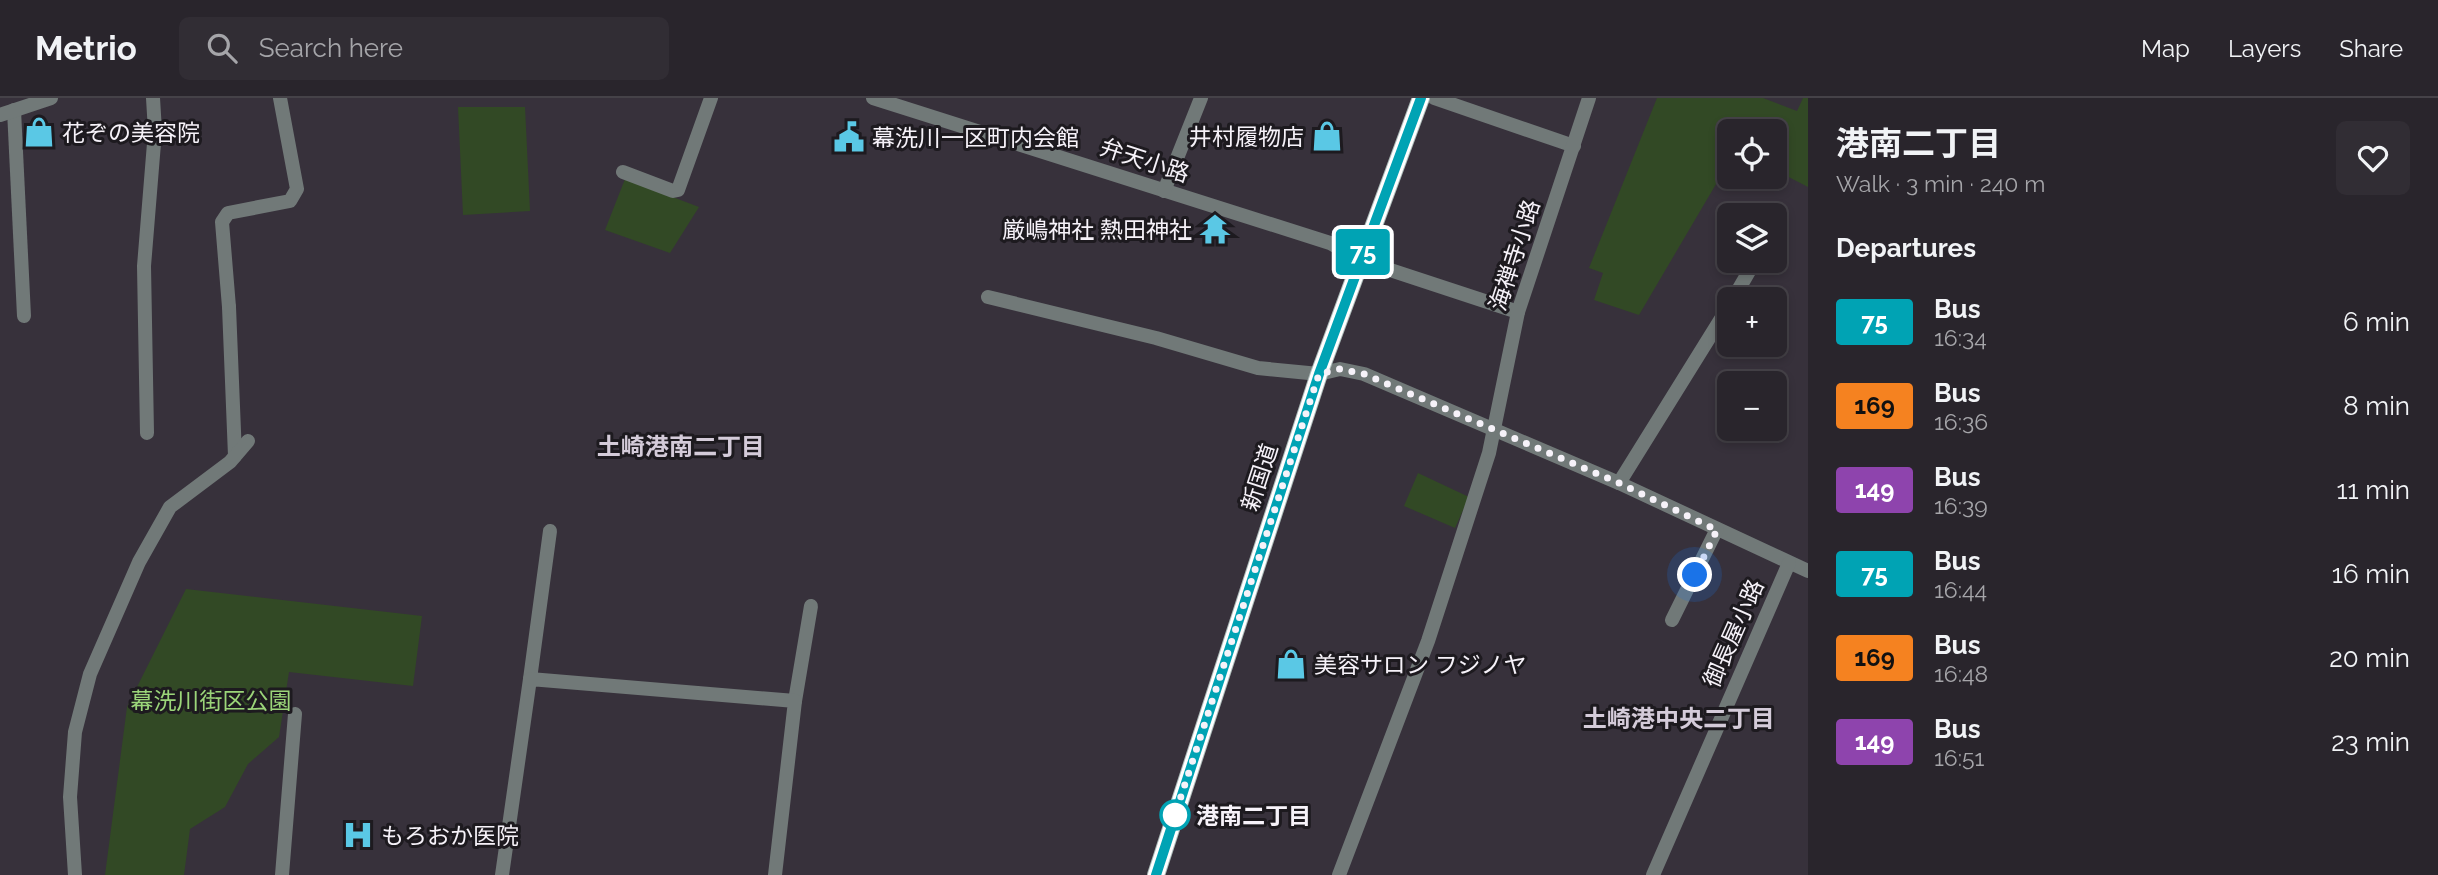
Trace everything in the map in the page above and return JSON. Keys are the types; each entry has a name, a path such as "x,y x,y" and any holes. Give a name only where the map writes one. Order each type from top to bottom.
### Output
{"main road":[{"name":"新国道","path":"1156,875 1319,374 1421,98"}],"street":[{"path":"0,115 51,98"},
{"path":"148,433 145,266 155,131 153,98"},
{"path":"235,456 229,307 222,222 228,213 290,201 297,189 280,98"},
{"path":"622,172 673,191 678,190 711,98"},
{"name":"弁天小路","path":"873,98 1330,243 1360,260 1518,312"},
{"path":"1164,191 1201,98"},
{"path":"1434,98 1574,146"},
{"name":"海禅寺小路","path":"1339,875 1428,641 1494,429 1518,312 1589,98"},
{"path":"15,110 24,316"},
{"path":"988,297 1156,338 1258,368 1319,374 1340,369 1364,374 1619,483 1808,570"},
{"path":"1619,483 1717,325"},
{"path":"75,875 69,797 75,732 90,674 139,562 170,507 235,456 248,441"},
{"path":"502,875 550,530"},
{"path":"1672,620 1717,530"},
{"name":"御長屋小路","path":"1653,875 1788,563"},
{"path":"775,875 795,701 811,606"},
{"path":"530,679 795,701"},
{"path":"282,875 295,714"}],"green space":[{"path":"1657,98 1763,98 1797,111 1803,98 1808,98 1808,187 1787,176 1787,119 1717,119 1717,182 1639,315 1594,300 1603,273 1589,268"},
{"path":"458,107 525,107 530,211 463,215"},
{"path":"625,179 699,207 670,253 605,230"},
{"path":"1418,473 1469,497 1455,528 1404,506"},
{"name":"幕洗川街区公園","path":"186,589 422,616 413,686 289,672 279,737 248,764 225,807 190,829 184,875 105,875 127,707"}],"bus line":[{"name":"75","path":"1156,875 1319,374 1421,98"}],"place":[{"name":"花ぞの美容院","path":"39,132"},
{"name":"井村履物店","path":"1327,136"},
{"name":"幕洗川一区町内会館","path":"849,137"},
{"name":"厳嶋神社 熱田神社","path":"1215,229"},
{"name":"美容サロン フジノヤ","path":"1291,664"},
{"name":"港南二丁目","path":"1175,815"},
{"name":"もろおか医院","path":"358,835"}],"district":[{"name":"土崎港南二丁目","path":"681,446"},
{"name":"土崎港中央二丁目","path":"1679,718"}],"route":[{"path":"1175,815 1172,824 1319,374 1340,369 1364,374 1619,483 1717,530 1695,575"}]}
